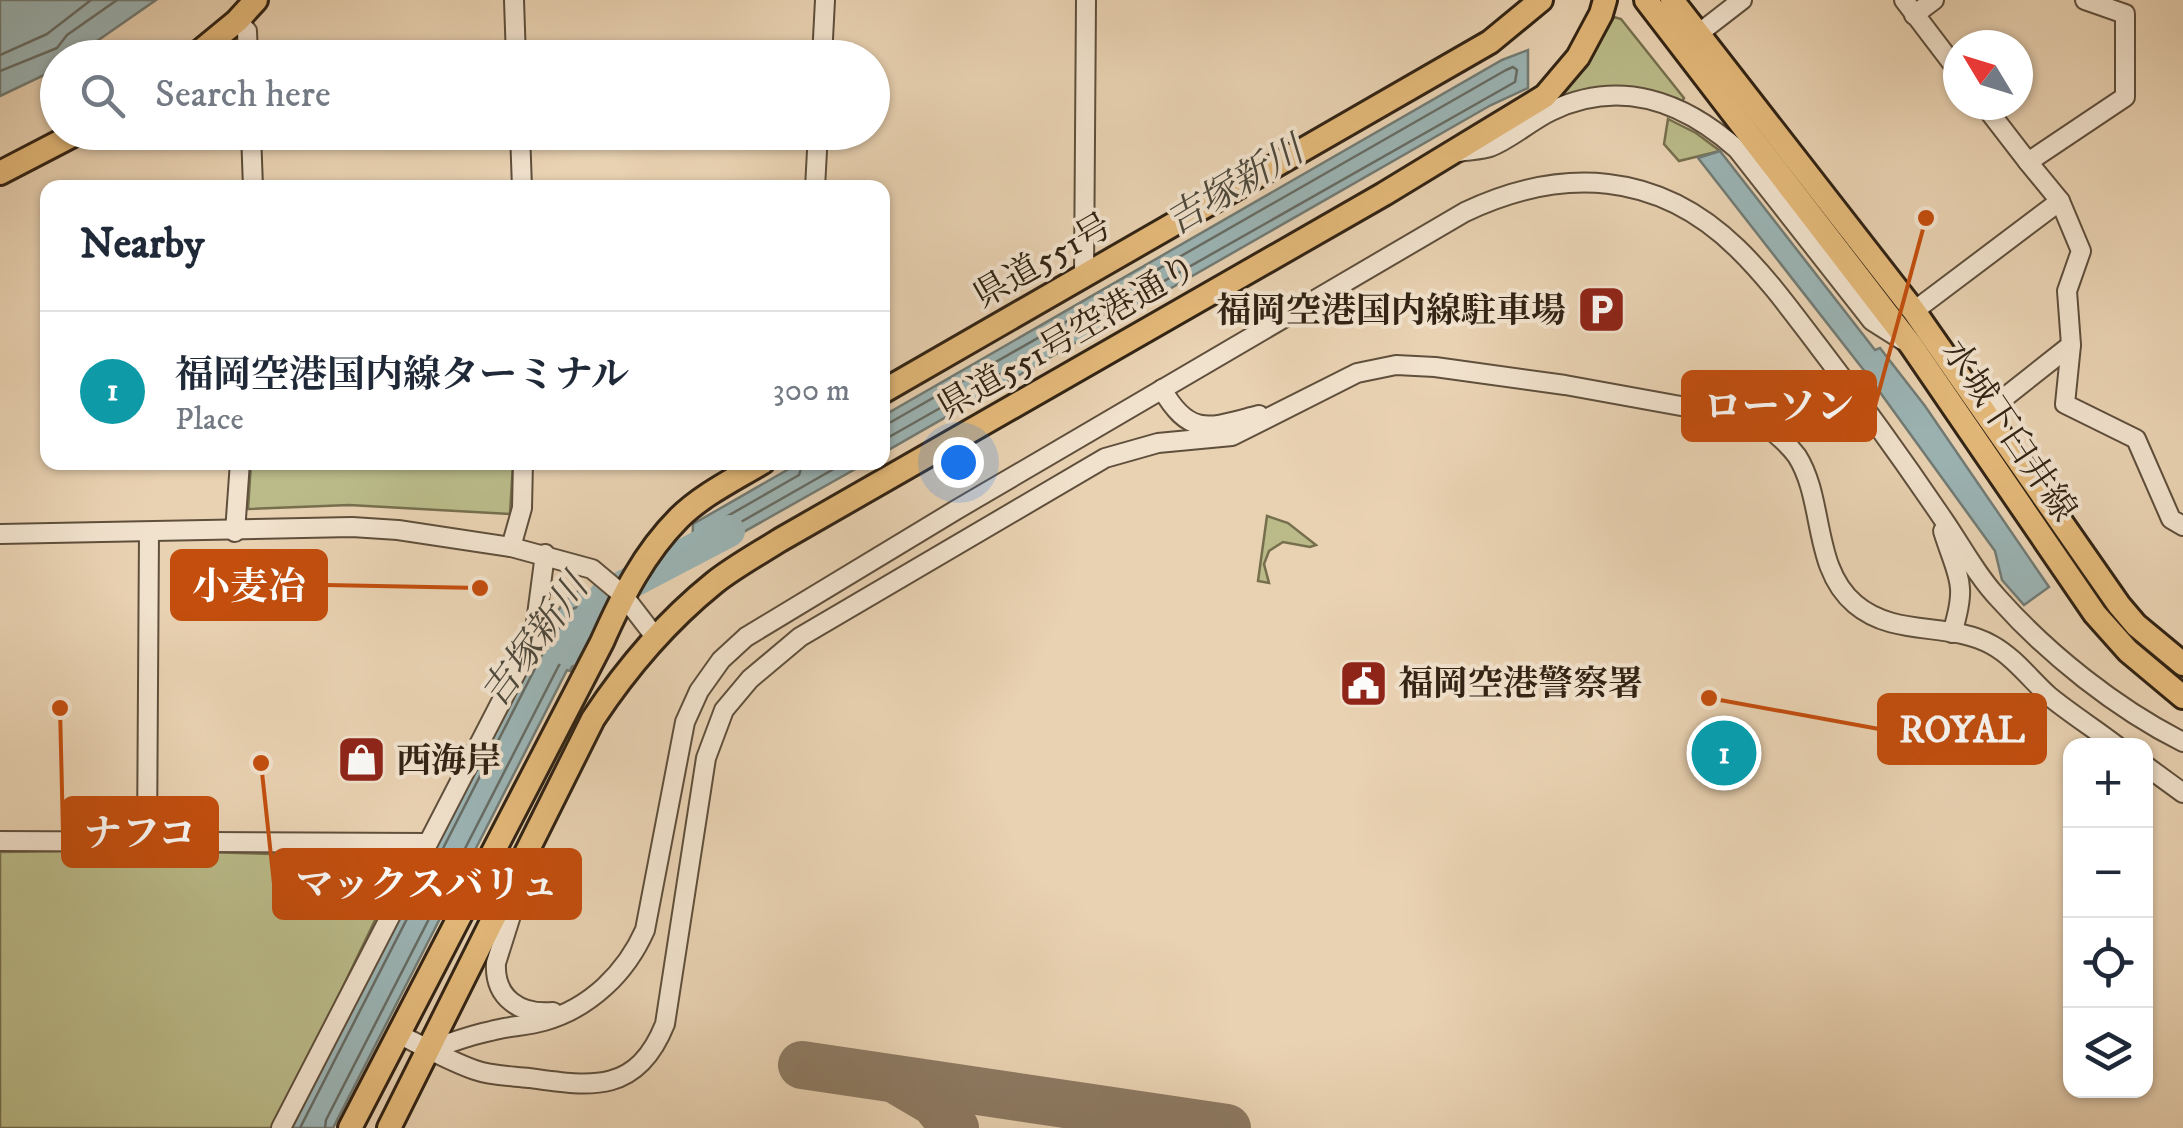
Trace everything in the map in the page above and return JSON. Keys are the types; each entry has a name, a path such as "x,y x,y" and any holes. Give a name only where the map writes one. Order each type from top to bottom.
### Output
{"main road":[{"path":"214,40 256,0"},
{"name":"県道551号","path":"890,387 1490,42 1541,0"},
{"name":"県道551号空港通り","path":"389,1128 594,719 615,686 656,638 714,582 780,540 1453,154 1545,96 1578,57 1605,0"},
{"name":"水城下臼井線","path":"1646,0 1911,345 2095,614 2128,651 2183,697"},
{"name":"水城下臼井線","path":"1672,0 1914,312 2119,604 2136,625 2183,664"},
{"path":"0,173 45,150"},
{"path":"350,1128 602,642 630,604 651,551 680,516 751,470"}],"street":[{"path":"514,0 515,40"},
{"path":"823,40 824,0"},
{"path":"1084,276 1086,0"},
{"path":"1698,34 1742,0"},
{"path":"1934,0 1909,7 1943,52"},
{"path":"2028,162 2124,98 2125,14 2086,0"},
{"path":"237,21 246,31 247,40"},
{"path":"1453,154 1492,146 1556,109 1587,99 1635,96 1684,110 1736,149 1872,321 1911,345"},
{"path":"1996,120 2060,201 2081,251 2068,291 2071,345 2065,404 2136,439 2171,519 2183,526"},
{"path":"251,150 253,180"},
{"path":"521,150 522,180"},
{"path":"815,180 817,150"},
{"path":"431,1050 490,1030 541,1022 576,1010 625,963 646,930 681,735 700,691 722,660 746,637 1465,212 1530,186 1556,182 1613,184 1680,205 1735,246 1766,279 1830,362 1996,596 2034,636 2102,690 2183,742"},
{"path":"1914,312 2060,201"},
{"path":"1985,413 2071,345"},
{"path":"398,1034 477,1071 584,1086 604,1085 630,1072 651,1050 664,1024 706,758 724,710 750,679 800,637 1105,458 1158,443 1232,436 1357,374 1396,366 1435,367 1566,385 1758,420 1782,437 1798,458 1828,560 1838,583 1854,603 1883,622 1990,643 2051,697 2106,738"},
{"path":"1162,389 1172,408 1196,425 1212,427 1284,410"},
{"path":"236,532 240,470"},
{"path":"511,546 522,508 523,470"},
{"path":"1934,507 1960,577 1963,598 1952,633"},
{"path":"0,534 352,527 511,546 592,569 630,604 656,638"},
{"path":"147,840 149,533"},
{"path":"282,1128 534,638 545,554"},
{"path":"2153,771 2183,792"},
{"path":"534,834 495,978 504,997 518,1008 538,1014 576,1010"},
{"path":"0,842 427,844"}],"green space":[{"path":"1614,17 1621,19 1684,98 1681,103 1558,98 1587,66"},
{"path":"1668,119 1720,151 1679,161 1664,144"},
{"path":"251,470 513,470 510,514 349,505 248,509"},
{"path":"1267,516 1288,523 1316,545 1283,542 1269,551 1264,564 1269,583 1258,581"},
{"path":"137,850 405,858 275,1128 0,1128 0,852"}],"water":[{"path":"0,0 156,0 98,40 40,40 40,77 0,96"},
{"path":"1528,50 1528,88 1491,105 890,449 890,412 1502,60"},
{"path":"1720,151 1875,350 1880,348 1925,406 2049,587 2024,605 2002,580 1995,551 1866,373 1698,158"},
{"path":"787,470 854,470 692,561 693,524"},
{"path":"585,586 596,627 583,642 570,671 567,670 333,1128 289,1128 546,627 565,601"}],"waterway":[{"name":"吉塚新川","path":"567,650 605,596 729,531"}],"taxiway":[{"path":"802,1065 1227,1128"},
{"path":"900,1082 934,1102 955,1128"}],"place":[{"name":"ローソン","path":"1926,218"},
{"name":"福岡空港国内線駐車場","path":"1601,310"},
{"name":"小麦冶","path":"480,588"},
{"name":"福岡空港警察署","path":"1363,683"},
{"name":"ROYAL","path":"1709,698"},
{"name":"ナフコ","path":"60,708"},
{"name":"福岡空港国内線ターミナル","path":"1724,753"},
{"name":"西海岸","path":"361,760"},
{"name":"マックスバリュ","path":"261,763"}]}
